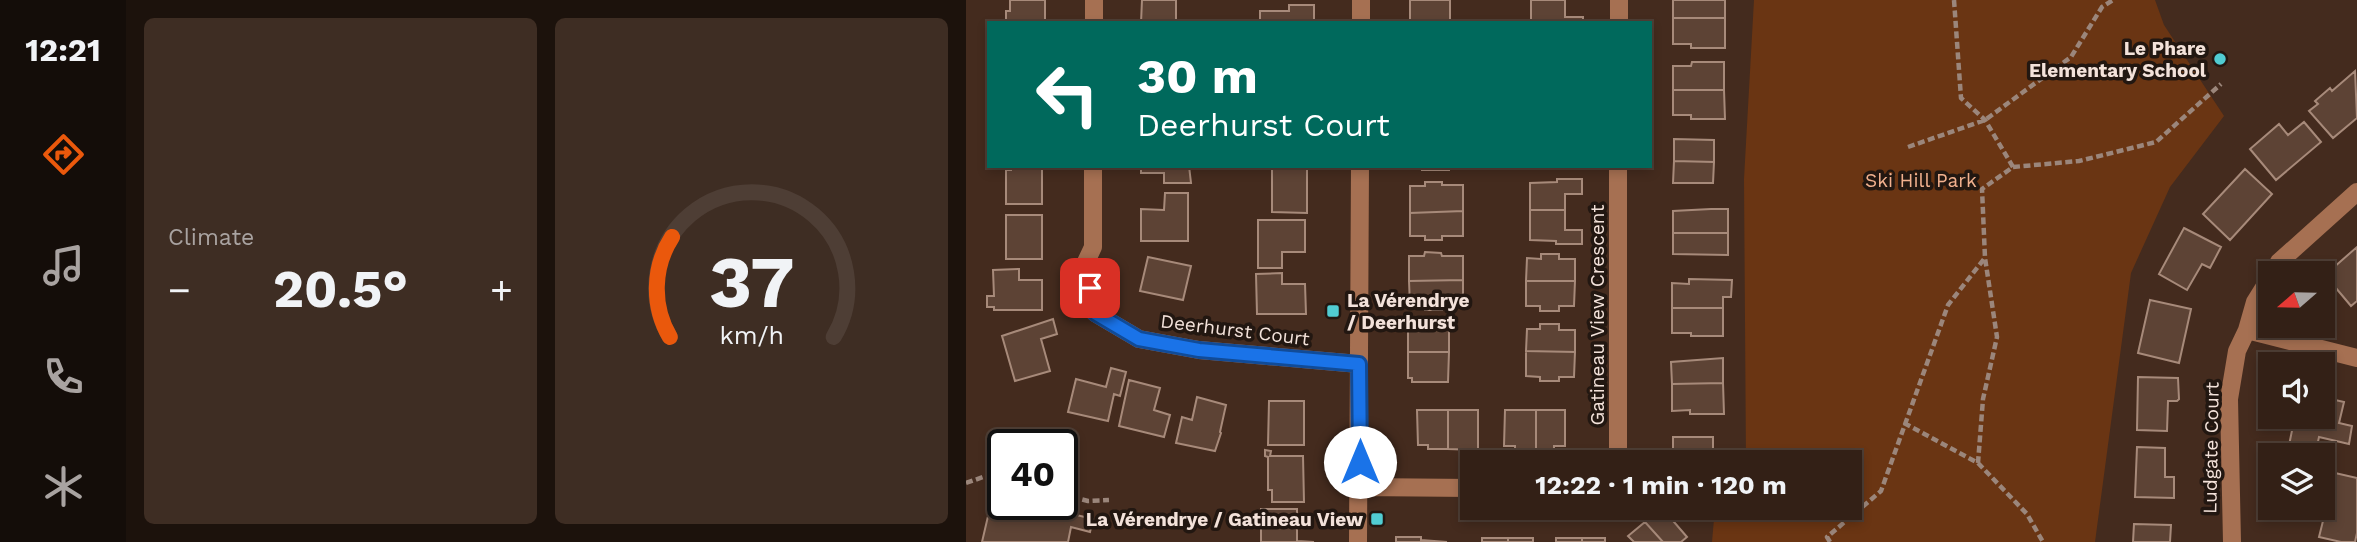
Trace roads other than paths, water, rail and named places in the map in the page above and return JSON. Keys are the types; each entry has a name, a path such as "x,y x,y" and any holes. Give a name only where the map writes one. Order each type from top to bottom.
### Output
{"street":[{"path":"1094,0 1094,21"},
{"path":"1361,0 1361,21"},
{"path":"1619,0 1619,21"},
{"name":"Deerhurst Court","path":"1093,168 1093,247 1084,264 1095,313 1139,339 1199,350 1359,364"},
{"path":"1358,542 1360,168"},
{"name":"Gatineau View Crescent","path":"1618,168 1618,450"},
{"path":"2280,261 2357,192"},
{"name":"Ludgate Court","path":"2232,542 2229,399 2237,351 2258,297"},
{"path":"2247,330 2357,358"},
{"path":"1360,487 1460,488"}],"place":[{"name":"Le Phare Elementary School","path":"2220,59"},
{"name":"La Vérendrye / Deerhurst","path":"1333,311"},
{"name":"La Vérendrye / Gatineau View","path":"1377,519"}],"park label":[{"name":"Ski Hill Park","path":"1921,180"}]}
